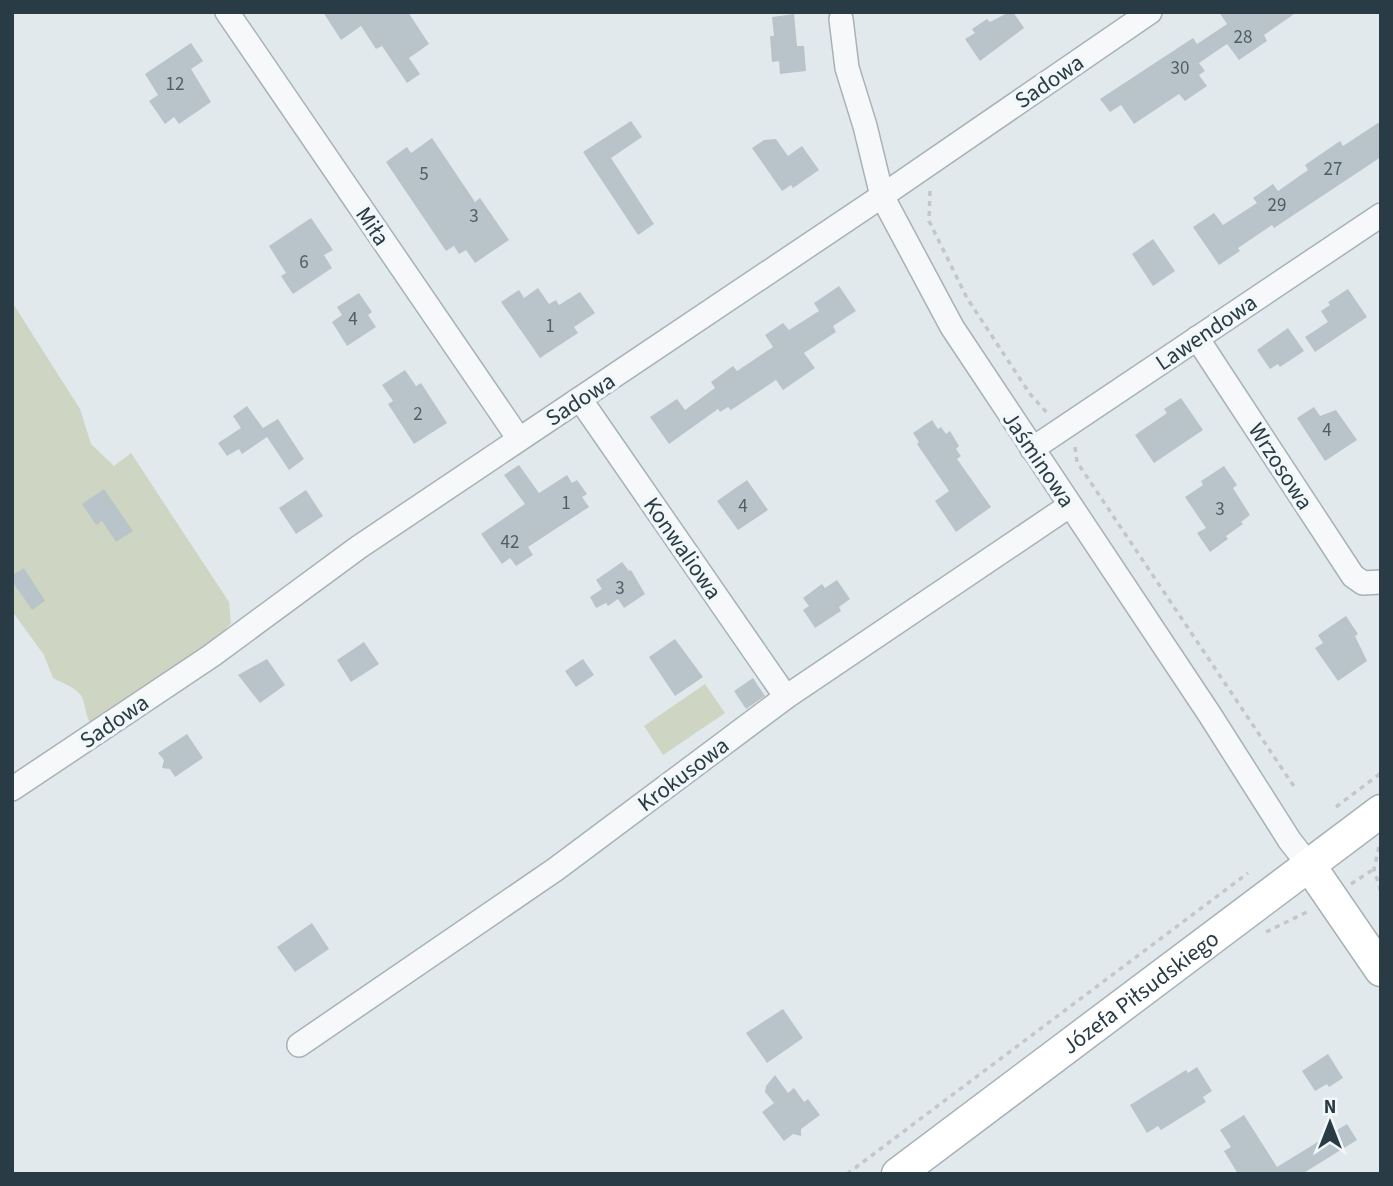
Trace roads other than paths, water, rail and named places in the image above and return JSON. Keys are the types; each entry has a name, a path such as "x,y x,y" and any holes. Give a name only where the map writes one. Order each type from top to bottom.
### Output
{"main road":[{"name":"Józefa Piłsudskiego","path":"898,1174 1381,811"},
{"path":"1309,865 1381,970"}],"street":[{"name":"Miła","path":"227,12 519,439"},
{"name":"Sadowa","path":"12,789 211,656 359,547 1150,12"},
{"name":"Jaśminowa","path":"841,19 848,68 881,196 952,327 1210,715 1290,841 1309,865"},
{"name":"Lawendowa","path":"1032,449 1381,215"},
{"name":"Wrzosowa","path":"1197,338 1353,576 1363,583 1377,582"},
{"name":"Konwaliowa","path":"580,399 786,697"},
{"name":"Krokusowa","path":"299,1045 556,869 786,697 1069,506"}]}
